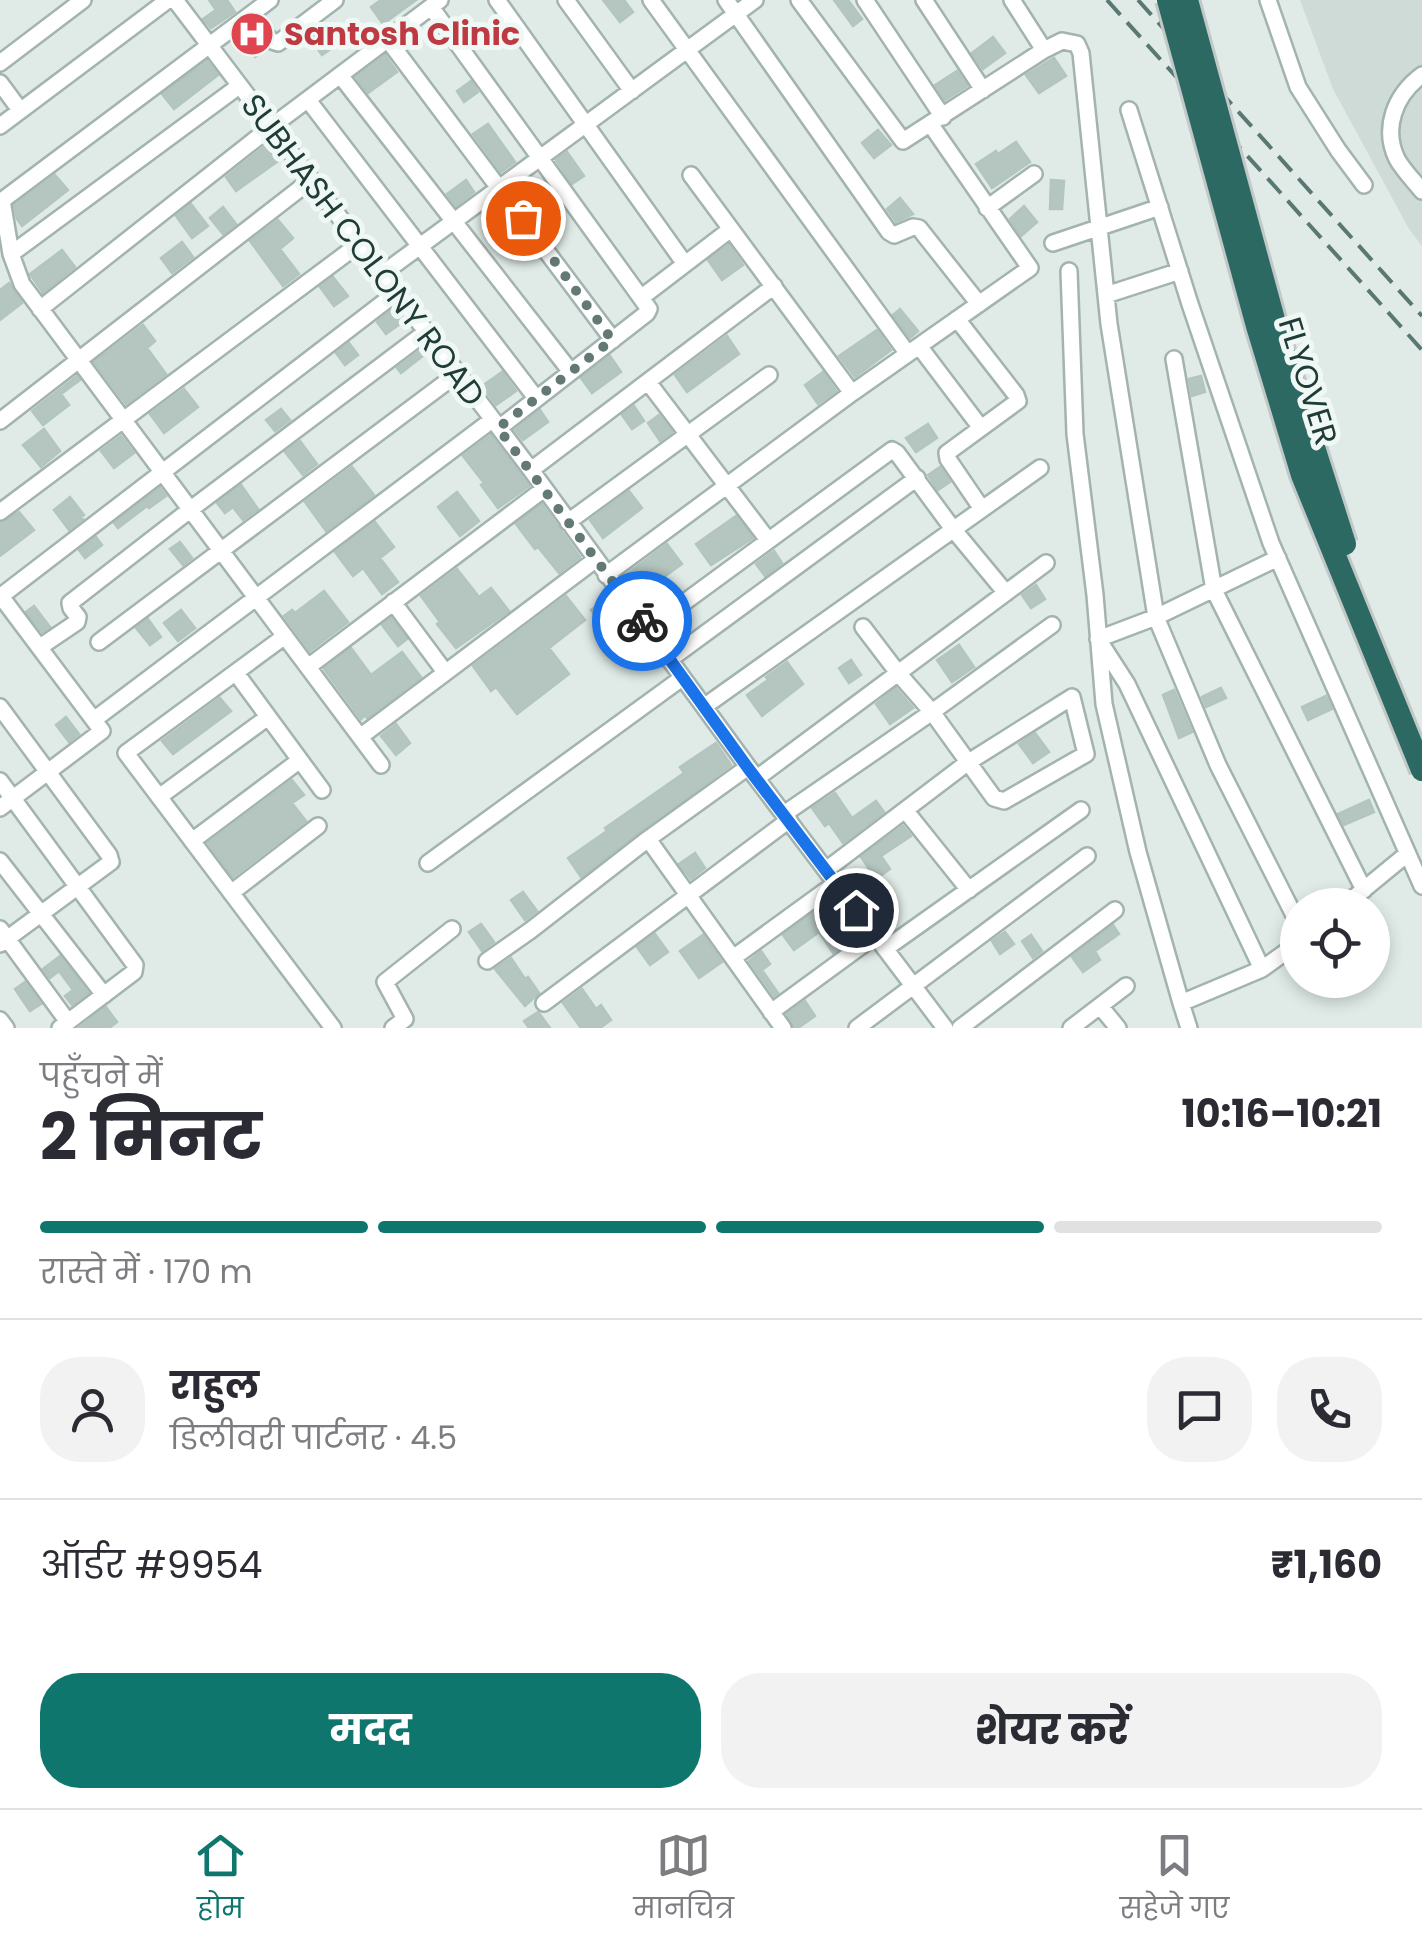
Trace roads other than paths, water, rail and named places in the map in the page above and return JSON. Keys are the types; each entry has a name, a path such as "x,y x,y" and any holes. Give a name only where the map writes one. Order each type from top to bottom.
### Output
{"highway":[{"name":"FLYOVER","path":"1168,0 1302,475 1422,770"},
{"name":"FLYOVER","path":"1188,0 1285,357 1344,540 1422,742"}],"street":[{"path":"0,63 84,0"},
{"path":"0,126 172,0"},
{"name":"SUBHASH COLONY ROAD","path":"172,0 531,470 752,773 945,1028"},
{"path":"270,0 1,201 22,284 380,765"},
{"path":"248,17 272,42 278,43 335,0"},
{"path":"497,0 685,264"},
{"path":"566,0 632,91"},
{"path":"651,0 913,350 981,428"},
{"path":"726,0 889,232 894,235 919,228 979,304"},
{"path":"382,274 755,0"},
{"path":"799,0 901,140 906,141 1044,50 1062,41 1077,44 1106,295 1156,618 1218,765 1280,888"},
{"path":"606,575 852,393 1030,268 987,208 865,0"},
{"path":"924,0 983,90"},
{"path":"1012,0 1044,50"},
{"path":"1268,0 1298,86 1364,185"},
{"path":"40,309 271,127 436,4 649,311 95,720"},
{"path":"388,40 612,340"},
{"path":"1422,75 1398,101 1389,135 1398,160 1422,190"},
{"path":"340,76 571,372"},
{"path":"0,83 20,110"},
{"path":"12,254 239,86"},
{"path":"308,100 536,398"},
{"path":"1129,110 1278,558 1422,886"},
{"path":"987,208 1034,174"},
{"path":"691,175 852,393"},
{"path":"0,421 311,180"},
{"path":"1053,243 1160,207"},
{"path":"642,297 732,229"},
{"path":"0,512 359,244"},
{"path":"1070,271 1075,434 1096,595 1104,704 1138,852 1189,1028"},
{"path":"1106,295 1180,271"},
{"path":"531,470 774,286"},
{"path":"6,804 101,734 101,728 0,595 396,293"},
{"path":"956,320 1017,397 1015,404 946,456 982,509"},
{"path":"40,647 77,622 70,603 426,332"},
{"path":"1174,359 1214,590 1363,888"},
{"path":"100,642 457,374"},
{"path":"568,522 769,375"},
{"path":"648,382 768,540"},
{"path":"648,629 892,450 1006,593"},
{"path":"705,706 1040,468"},
{"path":"669,660 916,478"},
{"path":"308,667 544,489"},
{"path":"1098,639 1156,618 1278,558"},
{"path":"360,737 595,560"},
{"path":"487,961 648,839 898,673 1046,563"},
{"path":"393,602 445,672"},
{"path":"544,1003 787,817 1052,625"},
{"path":"733,958 905,810 967,763 1072,697 1086,754 1004,801 994,798 967,763 932,712 863,627"},
{"path":"285,636 126,753 333,1028"},
{"path":"1098,639 1128,684 1262,969"},
{"path":"236,673 322,790"},
{"path":"428,862 682,678"},
{"path":"0,707 110,858 108,864 78,886 40,914 2,937 64,1025 134,972 135,965 78,886 6,804 0,781"},
{"path":"159,798 268,717"},
{"path":"192,842 300,760"},
{"path":"905,810 969,890"},
{"path":"770,1012 969,890 1081,810"},
{"path":"231,893 318,826"},
{"path":"648,839 783,1028"},
{"path":"1366,888 1407,854"},
{"path":"857,1028 1087,856"},
{"path":"0,861 104,996"},
{"path":"960,1028 1115,910"},
{"path":"393,1028 405,1019 385,982 452,928"},
{"path":"1180,1003 1262,969 1280,956"},
{"path":"1071,1028 1126,986"},
{"path":"1100,1006 1118,1028"},
{"path":"0,1020 6,1028"}],"railway":[{"path":"1107,0 1422,350"},
{"path":"1138,0 1422,316"}],"place":[{"name":"Santosh Clinic","path":"252,34"}]}
